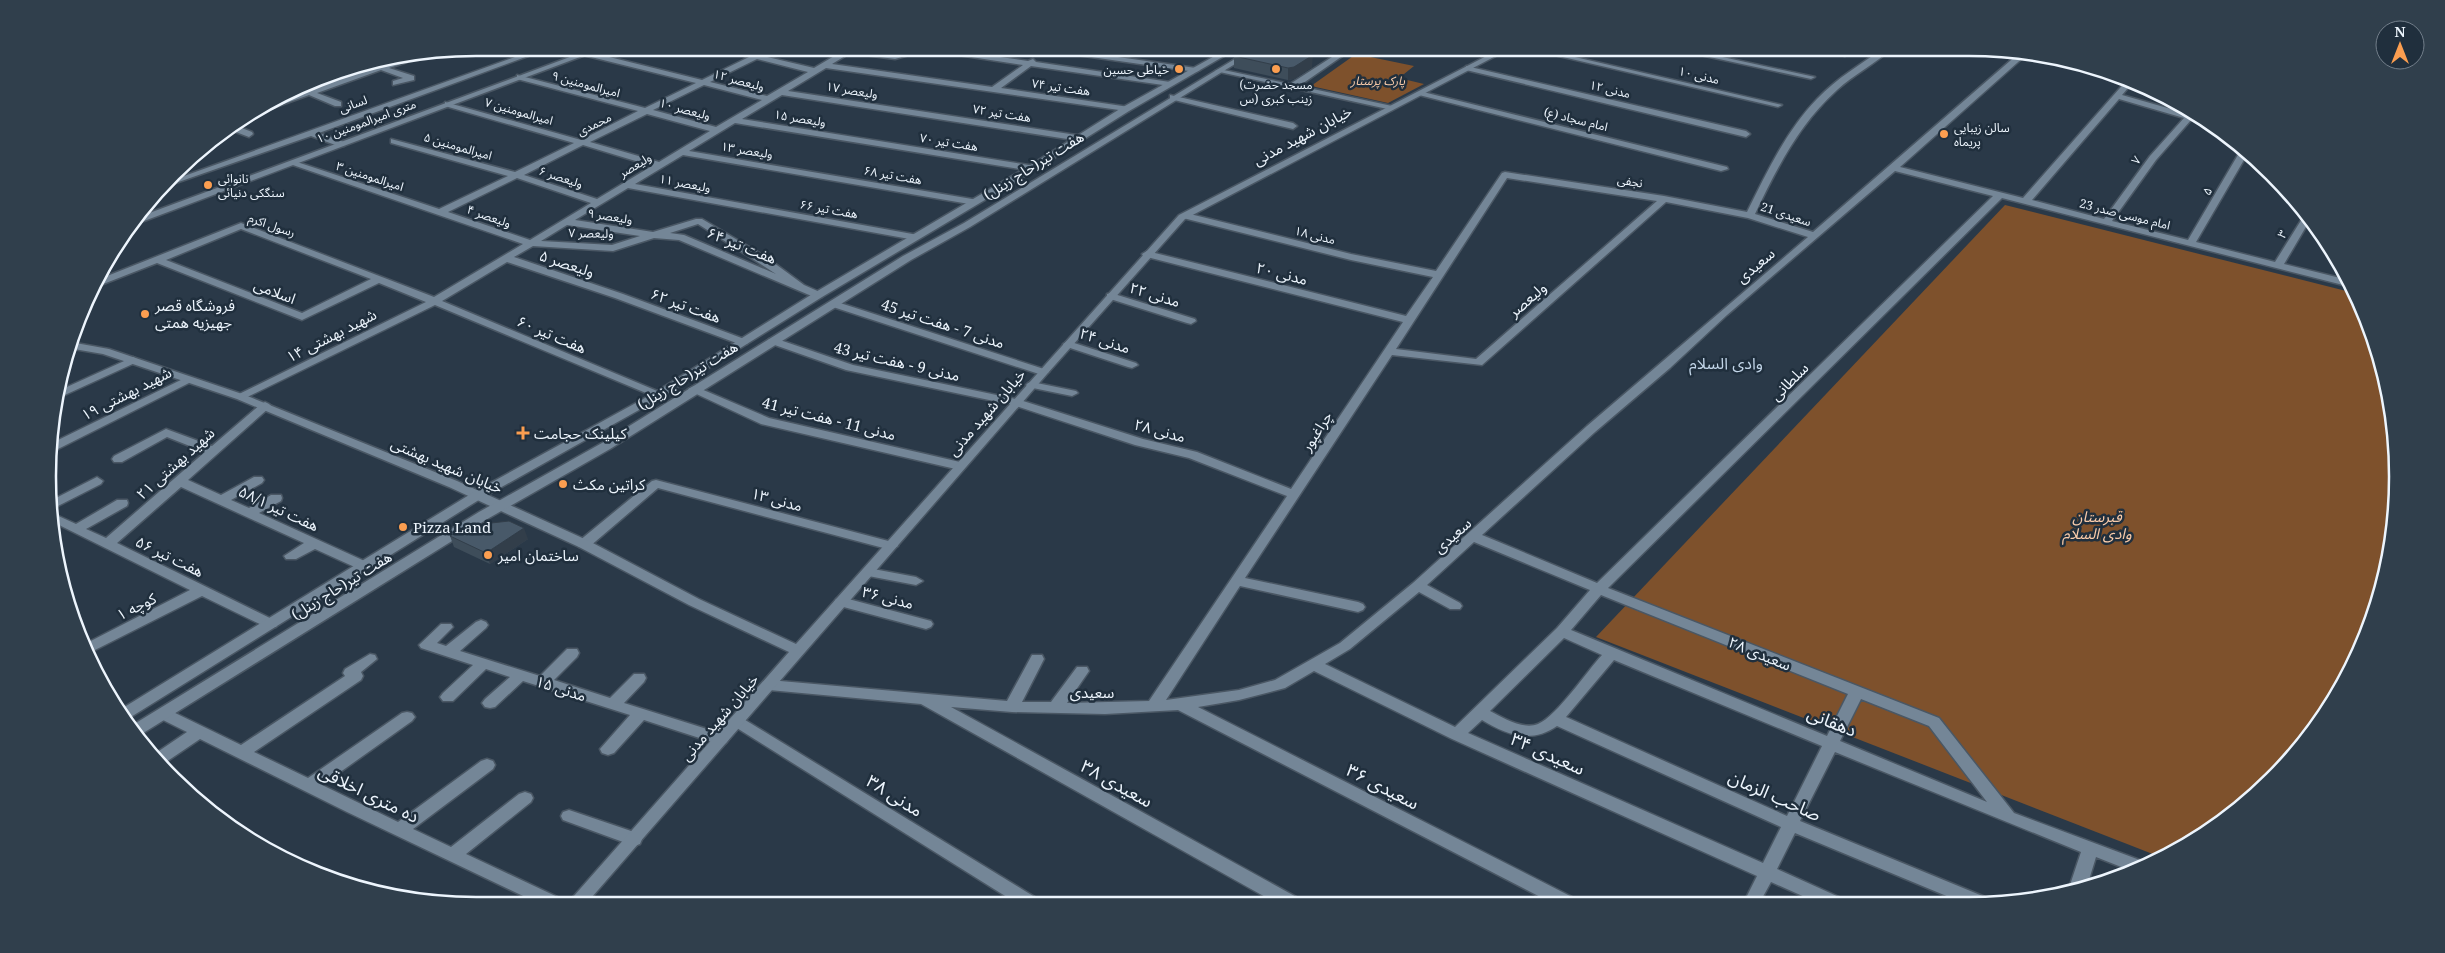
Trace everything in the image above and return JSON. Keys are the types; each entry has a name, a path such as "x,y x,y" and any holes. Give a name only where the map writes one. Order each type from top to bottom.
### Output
{"street":[{"name":"لسانی","path":"177,181 524,56"},
{"name":"۱۰ متری امیرالمومنین","path":"147,217 577,56"},
{"name":"ولیعصر ۱۲","path":"590,56 768,99"},
{"path":"758,56 815,70"},
{"name":"محمدی","path":"441,212 758,56"},
{"name":"ولیعصر","path":"435,301 839,56"},
{"path":"978,56 1170,84"},
{"path":"993,90 1038,56"},
{"path":"1101,56 1196,70"},
{"name":"هفت تیر(حاج زینل)","path":"128,712 478,495 658,395 818,294 1032,168 1126,109 1220,56"},
{"name":"هفت تیر(حاج زینل)","path":"140,728 502,505 606,446 694,389 974,221 1243,56"},
{"path":"1293,86 1338,56"},
{"name":"خیابان شهید مدنی","path":"582,897 1147,254 1186,216 1389,108 1422,93 1492,56"},
{"name":"مدنی ۱۰","path":"1563,56 1778,105"},
{"path":"1710,56 1811,77"},
{"path":"1750,215 1784,145 1809,112 1836,86 1877,56"},
{"name":"سعیدی","path":"769,685 1012,707 1105,709 1180,705 1239,695 1280,684 1314,665 1360,634 1418,586 1591,429 2016,59"},
{"name":"هفت تیر ۷۴","path":"824,65 1126,109"},
{"path":"381,68 411,78 396,83"},
{"name":"مدنی ۱۲","path":"1469,68 1746,134"},
{"path":"1218,70 1389,108"},
{"path":"304,94 350,76"},
{"name":"امیرالمومنین ۹","path":"520,77 646,112"},
{"path":"2026,202 2125,87"},
{"path":"309,92 338,104"},
{"name":"ولیعصر ۱۷","path":"780,92 920,113"},
{"name":"امام سجاد (ع)","path":"1422,93 1724,169"},
{"path":"2117,96 2182,115"},
{"path":"1173,98 1293,126"},
{"name":"امیرالمومنین ۷","path":"448,104 660,164"},
{"name":"ولیعصر ۱۰","path":"646,112 716,130"},
{"name":"هفت تیر ۷۲","path":"920,113 1080,138"},
{"name":"۷","path":"2106,222 2152,158 2188,118"},
{"name":"ولیعصر ۱۵","path":"734,120 863,142"},
{"path":"239,130 249,134"},
{"path":"311,133 341,144"},
{"name":"امیرالمومنین ۵","path":"394,141 516,175"},
{"name":"هفت تیر ۷۰","path":"863,142 1032,168"},
{"name":"ولیعصر ۱۳","path":"682,152 808,173"},
{"name":"۵","path":"2191,243 2241,157"},
{"name":"امیرالمومنین ۳","path":"291,163 441,212"},
{"name":"امام موسی صدر 23","path":"1893,168 2340,282"},
{"name":"هفت تیر ۶۸","path":"808,173 975,202"},
{"name":"ولیعصر ۶","path":"516,175 598,202"},
{"name":"نجفی","path":"1505,175 1664,199 1750,215"},
{"name":"چراغپور","path":"1154,706 1505,175"},
{"name":"ولیعصر ۱۱","path":"626,185 739,206"},
{"name":"سلطانی","path":"1599,589 2000,195"},
{"name":"ولیعصر","path":"1389,351 1436,359 1478,363 1664,199"},
{"name":"هفت تیر ۶۶","path":"739,206 915,236"},
{"name":"ولیعصر ۴","path":"441,212 530,243"},
{"name":"سعیدی 21","path":"1750,215 1815,236"},
{"name":"مدنی ۱۸","path":"1186,216 1351,257 1439,275"},
{"name":"ولیعصر ۷","path":"530,243 613,248 699,221 762,258 799,285"},
{"name":"ولیعصر ۹","path":"566,222 651,235"},
{"name":"۳","path":"2278,266 2303,223"},
{"name":"رسول اکرم","path":"105,280 241,226 435,301"},
{"name":"هفت تیر ۶۴","path":"651,235 681,237 818,294"},
{"name":"مدنی ۲۰","path":"1147,254 1409,320"},
{"name":"ولیعصر ۵","path":"506,258 619,296"},
{"name":"اسلامی","path":"157,260 302,317 379,279"},
{"name":"هفت تیر ۶۲","path":"619,296 743,342"},
{"name":"مدنی ۲۲","path":"1110,296 1191,321"},
{"name":"هفت تیر ۶۰","path":"435,301 658,395"},
{"name":"شهید بهشتی ۱۴","path":"241,397 435,301"},
{"name":"مدنی 7 - هفت تیر 45","path":"834,304 1043,372"},
{"name":"مدنی 9 - هفت تیر 43","path":"773,341 850,368 1016,402"},
{"name":"مدنی ۲۴","path":"1068,344 1132,365"},
{"name":"خیابان شهید بهشتی","path":"77,346 105,351 241,397 502,505 584,544 694,602 799,651"},
{"path":"65,392 133,360"},
{"name":"شهید بهشتی ۱۹","path":"57,445 187,380"},
{"path":"1032,385 1072,393"},
{"name":"مدنی 11 - هفت تیر 41","path":"694,389 765,421 960,466"},
{"name":"مدنی ۲۸","path":"1016,402 1139,442 1193,455 1294,494"},
{"name":"شهید بهشتی ۲۱","path":"108,544 265,406"},
{"path":"118,459 166,433 213,451"},
{"path":"222,500 258,480"},
{"path":"57,502 97,481"},
{"name":"هفت تیر ۵۸/۱","path":"179,481 364,566"},
{"name":"مدنی ۱۳","path":"584,544 656,484 891,546"},
{"path":"250,512 276,498"},
{"path":"76,529 122,504"},
{"name":"هفت تیر ۵۶","path":"59,520 270,624"},
{"name":"سعیدی ۲۸","path":"1474,537 1599,589 1934,722 2008,817"},
{"path":"291,556 316,543"},
{"path":"868,572 916,581"},
{"path":"1237,581 1358,607"},
{"path":"1418,586 1456,606"},
{"path":"1457,735 1562,631 1599,589"},
{"name":"کوچه ۱","path":"92,646 202,590"},
{"name":"مدنی ۳۶","path":"841,602 926,624"},
{"path":"449,652 481,625"},
{"name":"مدنی ۱۵","path":"446,627 426,645 721,739"},
{"name":"دهقانی","path":"1562,631 2008,817 2131,864"},
{"path":"543,682 572,653"},
{"path":"1480,712 1506,727 1540,730 1556,719 1611,653"},
{"path":"242,752 356,676 350,673 370,659"},
{"path":"1012,707 1037,659"},
{"path":"448,697 484,663"},
{"name":"سعیدی ۳۴","path":"1314,665 1457,735 1822,897"},
{"path":"1055,708 1082,671"},
{"path":"490,703 521,675"},
{"path":"613,705 639,678"},
{"path":"1755,897 1833,743 1857,691"},
{"name":"سعیدی ۳۸","path":"921,698 1281,897"},
{"name":"سعیدی ۳۶","path":"1180,705 1556,897"},
{"path":"608,749 641,713"},
{"name":"ده متری اخلاقی","path":"164,714 541,897"},
{"path":"309,786 407,717"},
{"name":"صاحب الزمان","path":"1556,719 1792,825 1967,897"},
{"name":"مدنی ۳۸","path":"737,721 1021,897"},
{"path":"163,756 200,731"},
{"path":"400,830 487,764"},
{"path":"453,855 525,798"},
{"path":"569,816 634,839"},
{"path":"2080,881 2090,848"}],"green space":[{"name":"پارک پرستار","path":"1353,56 1366,56 1414,66 1399,78 1424,84 1388,103 1311,86"},
{"name":"قبرستان وادی السلام","path":"2005,205 2345,291 2357,316 2381,395 2388,449 2389,476 2388,504 2381,558 2357,637 2332,687 2318,710 2266,774 2202,826 2152,854 1596,637"}],"building":[{"path":"1234,56 1311,56 1294,67 1288,68"},
{"path":"509,521 524,528 486,553 450,536 465,526"}],"place":[{"name":"خیاطی حسین","path":"1179,69"},
{"name":"(مسجد حضرت زینب کبری (س","path":"1276,69"},
{"name":"سالن زیبایی پریماه","path":"1944,134"},
{"name":"نانوائی سنگکی دنیائی","path":"208,185"},
{"name":"فروشگاه قصر جهیزیه همتی","path":"145,314"},
{"name":"کیلینک حجامت","path":"523,433"},
{"name":"کراتین مکث","path":"563,484"},
{"name":"Pizza Land","path":"403,527"},
{"name":"ساختمان امیر","path":"488,555"}],"district":[{"name":"وادی السلام","path":"1726,363"}]}
